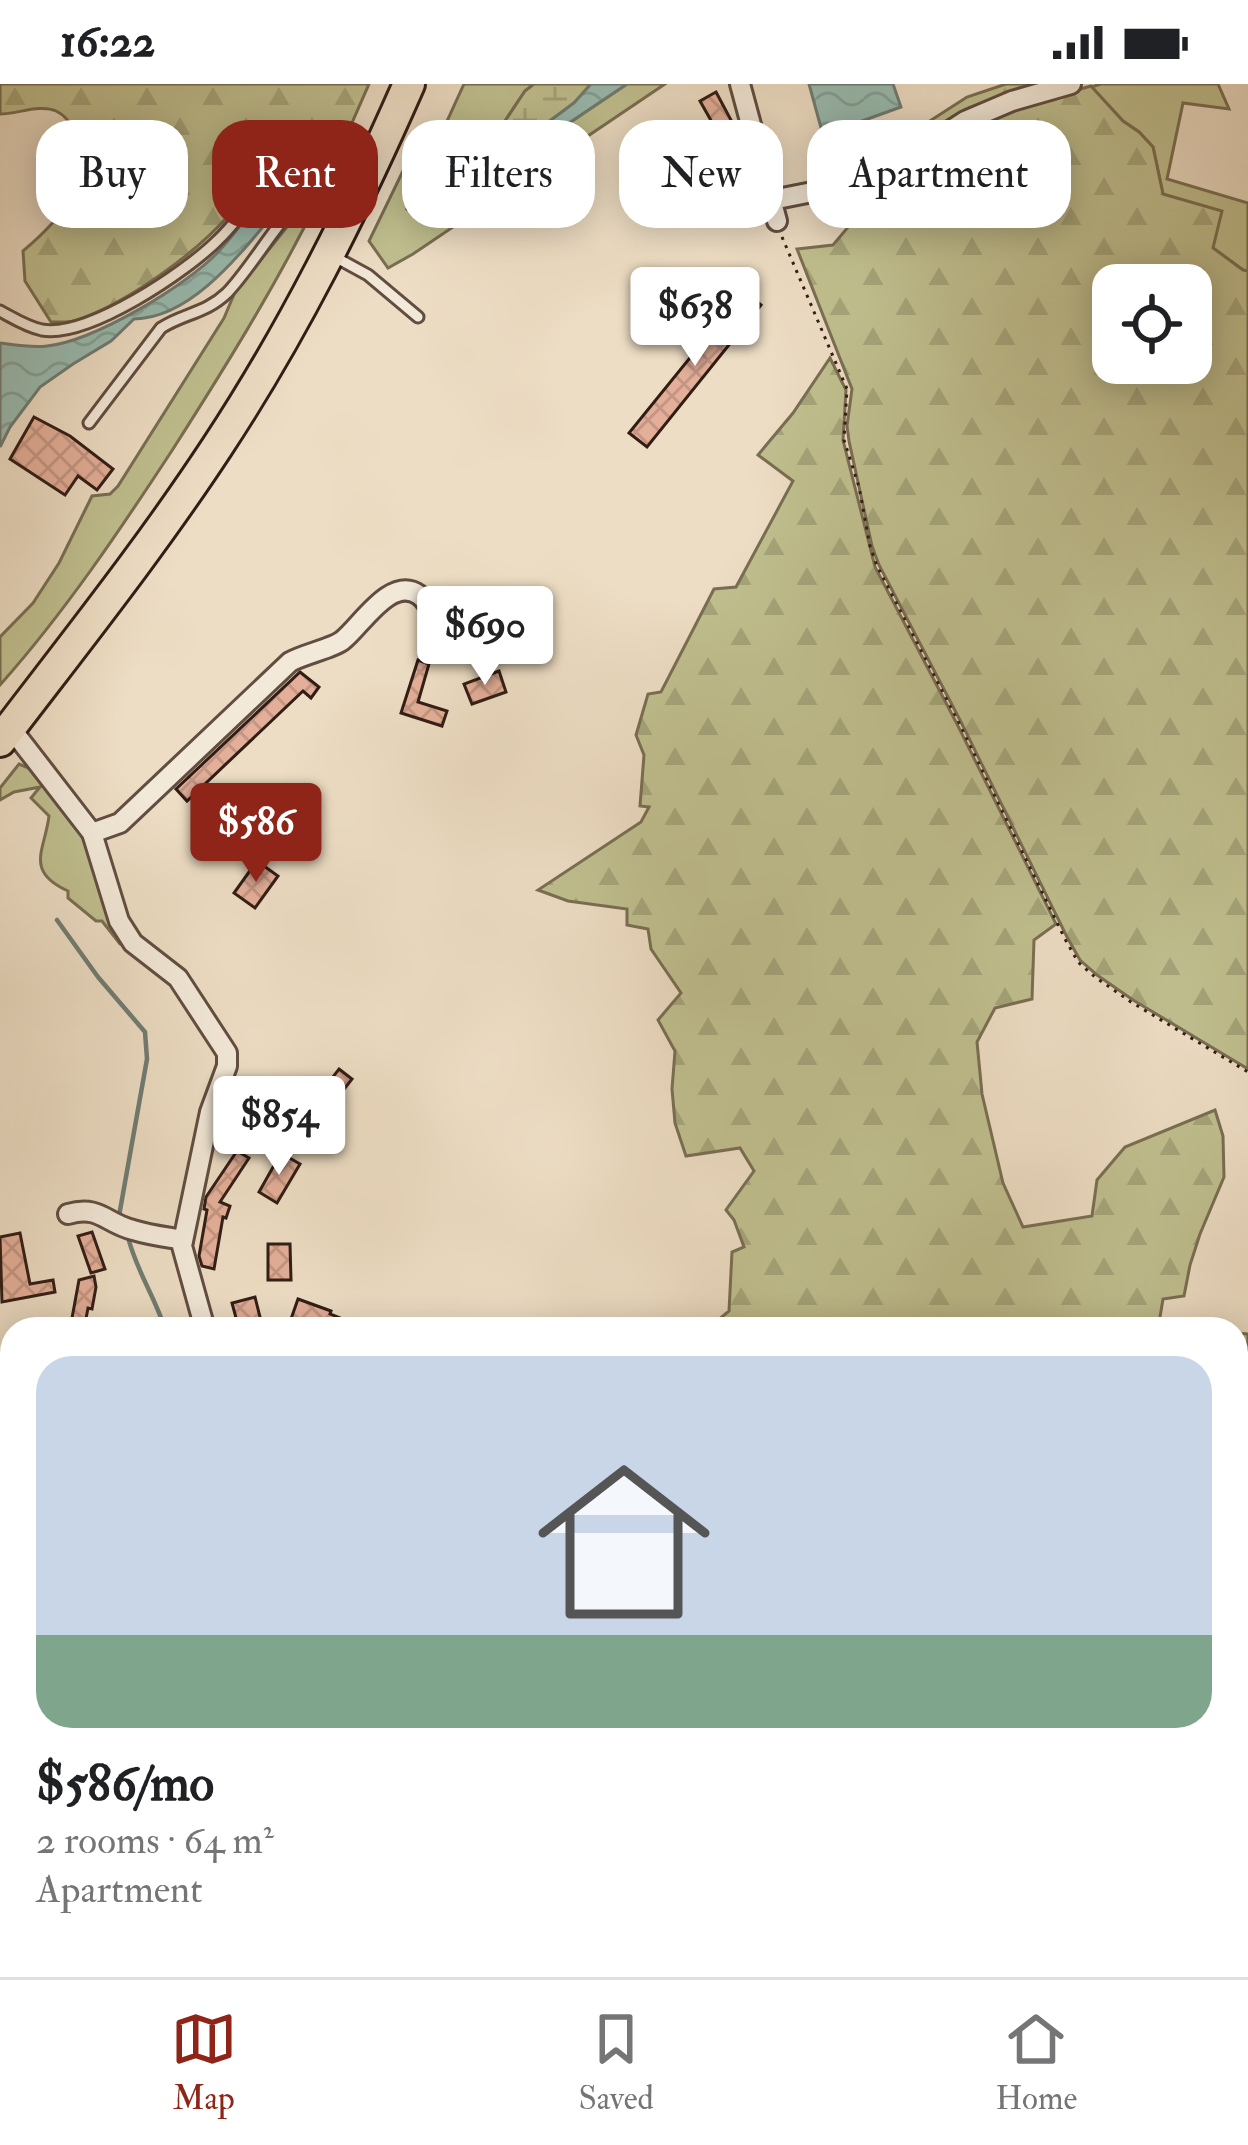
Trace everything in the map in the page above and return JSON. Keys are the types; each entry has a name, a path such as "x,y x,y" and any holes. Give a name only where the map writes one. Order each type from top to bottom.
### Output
{"highway":[{"path":"378,136 409,84"},
{"path":"5,734 113,594 219,444 331,254 339,228"}],"street":[{"path":"740,84 750,120"},
{"path":"783,198 873,180 965,121 1071,84"},
{"path":"92,833 119,823 290,662 340,643 382,600 400,591 413,591 424,598 433,621 430,638"},
{"path":"5,734 92,833 119,921 134,943 178,978 227,1053 183,1240 201,1317"},
{"path":"68,1214 85,1209 130,1230 183,1240"}],"lane":[{"path":"0,311 41,330 79,327 189,267 229,228"},
{"path":"89,423 161,328 218,301 278,228"},
{"path":"331,254 368,274 418,316"}],"path":[{"path":"779,228 847,389 844,440 877,566 1078,962 1248,1072"}],"green space":[{"path":"0,84 369,84 353,120 212,120 212,228 217,228 179,261 118,302 78,320 61,322 51,322 25,281 23,251 48,228 188,228 188,120 67,120 50,109 0,114"},
{"path":"464,84 534,84 506,120 448,120"},
{"path":"534,84 591,84 551,120 506,120"},
{"path":"627,84 665,84 595,131 595,120 573,120"},
{"path":"1006,84 1035,84 966,109 949,120 931,120 967,97"},
{"path":"1218,84 1229,109 1183,103 1167,179 1248,203 1248,271 1213,248 1163,194 1153,147 1091,87"},
{"path":"1091,86 1153,147 1163,194 1222,211 1213,248 1248,271 1248,1069 1133,1000 1080,960 872,546 847,426 852,389 797,249 833,245 847,228 1071,228 1071,120 987,120"},
{"path":"402,173 402,228 452,228 388,268 369,241"},
{"path":"286,228 303,228 173,449 69,600 0,685 0,637 33,603 92,496 110,494 118,486 224,318 235,292"},
{"path":"830,358 846,390 843,440 875,567 1056,924 1034,940 1032,999 995,1008 977,1042 982,1094 1003,1183 1023,1227 1092,1216 1097,1180 1125,1147 1215,1110 1223,1136 1224,1177 1200,1234 1184,1296 1163,1299 1160,1317 722,1317 729,1311 732,1252 744,1247 726,1210 754,1171 740,1148 686,1156 675,1123 675,1051 658,1020 681,993 651,949 648,929 627,925 627,909 568,901 538,890 641,822 649,807 640,806 644,755 636,735 648,694 661,692 714,589 736,587 793,481 758,455"},
{"path":"19,764 31,769 85,836 104,905 130,947 120,944 102,921 96,921 46,876 40,859 49,816 31,798 40,787 0,800 0,788"}],"water":[{"path":"591,84 627,84 573,120 551,120"},
{"path":"809,84 893,84 901,107 865,120 819,120"},
{"path":"239,228 261,228 198,293 178,307 134,319 111,341 40,387 0,447 0,343 47,346 89,334 186,279"}],"building":[{"path":"716,92 731,120 711,120 700,101"},
{"path":"744,291 761,305 647,447 629,433"},
{"path":"34,417 70,436 113,469 97,490 78,476 65,495 10,459"},
{"path":"418,660 429,664 418,702 447,711 442,726 401,713"},
{"path":"499,671 506,692 472,704 464,684"},
{"path":"300,672 319,687 311,698 303,691 187,801 176,789"},
{"path":"257,861 278,876 255,908 234,893"},
{"path":"339,1069 352,1079 317,1124 297,1109 306,1097 313,1103"},
{"path":"262,1078 283,1089 262,1130 241,1118"},
{"path":"237,1151 249,1158 220,1202 230,1206 223,1217 214,1269 202,1266 199,1256 206,1197"},
{"path":"281,1153 300,1164 277,1203 259,1192"},
{"path":"92,1232 105,1269 91,1273 78,1236"},
{"path":"20,1233 30,1284 53,1280 55,1292 2,1302 0,1237"},
{"path":"268,1244 290,1244 291,1280 268,1280"},
{"path":"94,1276 92,1309 88,1308 86,1317 72,1317 79,1280"},
{"path":"255,1297 260,1317 236,1317 232,1303"},
{"path":"298,1299 337,1317 292,1317"}],"waterway":[{"path":"57,920 145,1032 147,1059 119,1216"},
{"path":"128,1237 160,1317"}]}
